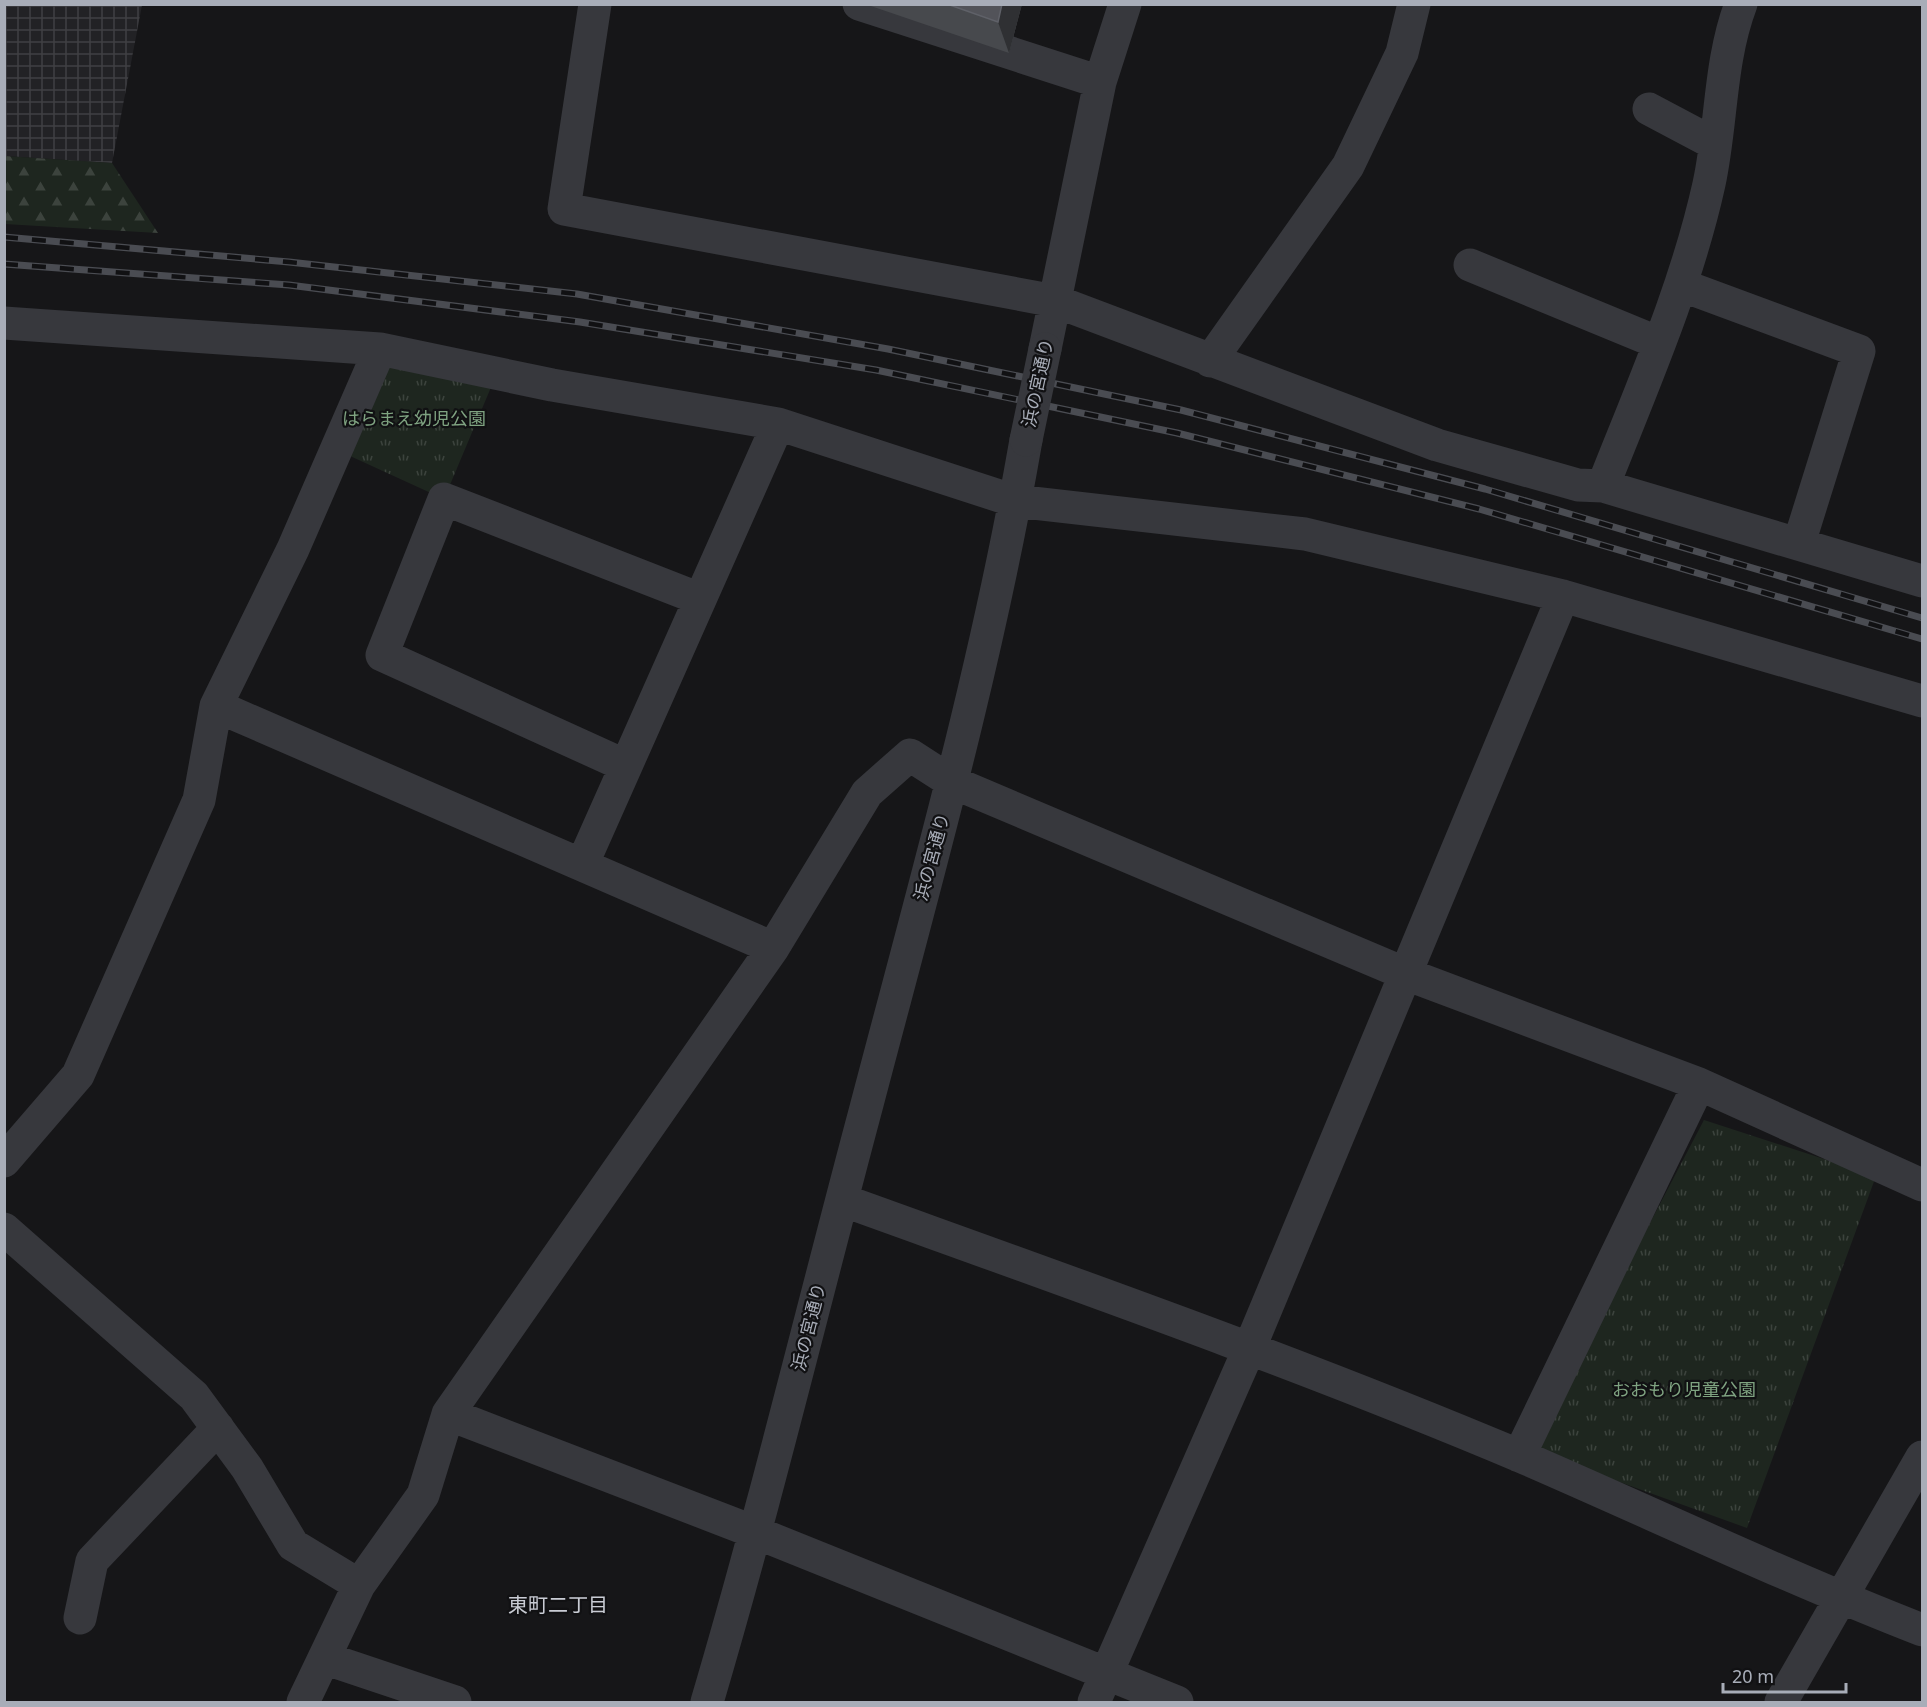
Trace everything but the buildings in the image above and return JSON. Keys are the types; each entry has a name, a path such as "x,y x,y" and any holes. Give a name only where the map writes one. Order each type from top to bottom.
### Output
{"street":[{"path":"595,4 564,209 1055,301 1210,362 1437,446 1578,485 1603,486 1923,581"},
{"path":"859,4 1100,82"},
{"name":"浜の宮通り","path":"707,1702 757,1533 952,782 1015,501 1100,82 1125,4"},
{"path":"1210,362 1348,166 1402,53 1414,4"},
{"path":"1603,486 1681,285 1709,183 1730,35 1741,4"},
{"path":"1649,109 1714,144"},
{"path":"1470,265 1659,343"},
{"path":"1681,285 1859,351 1799,543"},
{"path":"4,323 380,349 552,385 778,424 1015,501 1305,534 1563,596 1923,701"},
{"path":"4,1161 78,1074 199,800 216,706 293,549 380,349"},
{"path":"582,865 778,424"},
{"path":"626,766 381,655 444,499 700,599"},
{"path":"1100,1689 1250,1347 1563,596"},
{"path":"216,706 773,948"},
{"path":"303,1702 359,1585 423,1495 448,1414 773,948 867,793 910,755 952,782 1406,974 1699,1084 1923,1185"},
{"path":"1520,1456 1699,1084"},
{"path":"842,1200 1250,1347 1520,1456 1842,1599 1923,1630"},
{"path":"4,1229 194,1396 248,1468 293,1545 359,1585"},
{"path":"448,1414 757,1533 1100,1689 1177,1702"},
{"path":"80,1618 92,1561 218,1428"},
{"path":"1781,1702 1923,1457"},
{"path":"324,1658 455,1702"}],"shaded area":[{"path":"4,5 142,5 112,163 5,156"}],"green space":[{"path":"5,156 112,163 158,233 5,224"},
{"name":"はらまえ幼児公園","path":"380,349 497,373 444,499 337,450"},
{"name":"おおもり児童公園","path":"1704,1120 1876,1176 1747,1528 1531,1450"}],"railway":[{"path":"4,237 289,262 577,294 888,349 1181,410 1485,489 1922,618"},
{"path":"4,264 289,285 580,322 876,370 1177,433 1479,509 1922,639"}],"district":[{"name":"東町二丁目","path":"558,1605"}]}
